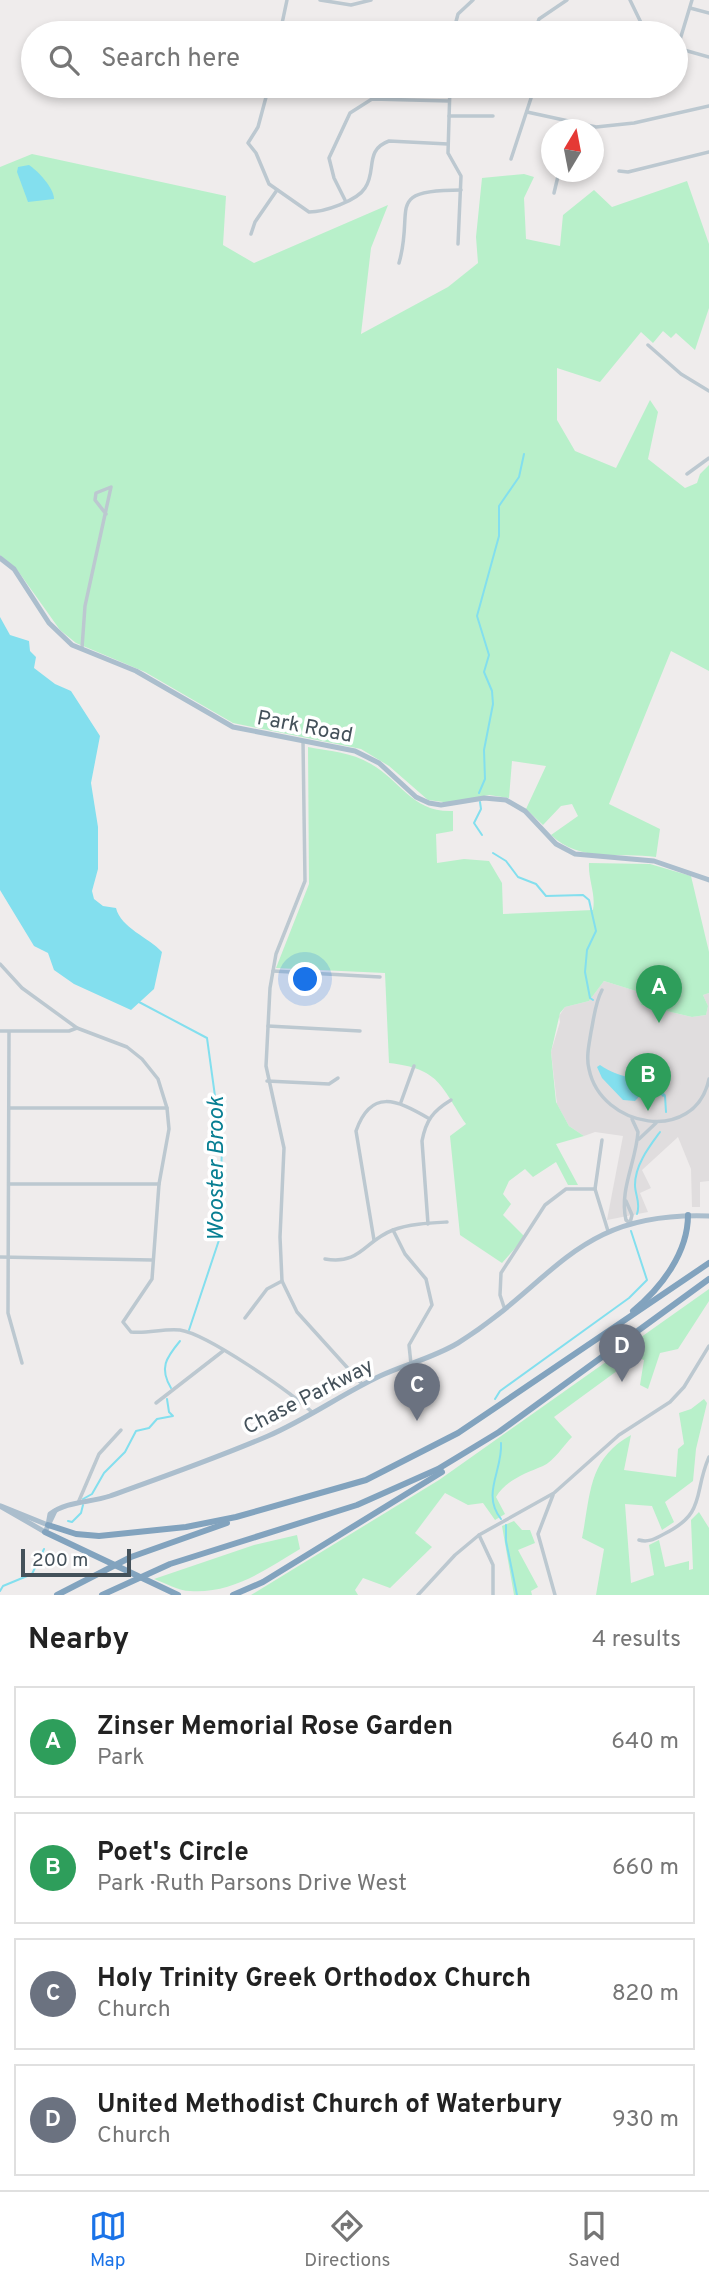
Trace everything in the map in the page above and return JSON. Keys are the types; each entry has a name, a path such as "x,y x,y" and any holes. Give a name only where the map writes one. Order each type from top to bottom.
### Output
{"highway":[{"path":"575,1355 639,1306 656,1289 679,1254 687,1231 688,1215"},
{"path":"57,1595 115,1564 163,1544 366,1480 421,1455 473,1424 709,1263"},
{"path":"233,1595 255,1587 284,1570 458,1462 709,1279"},
{"path":"102,1595 186,1559 374,1499 438,1469 499,1432"},
{"path":"47,1529 82,1535 124,1535 210,1523 306,1498"},
{"path":"47,1529 97,1558 178,1595"}],"main road":[{"name":"Park Road","path":"0,558 14,569 61,636 82,650 136,671 233,727 342,747 366,755 385,768 416,797 429,803 441,805 484,798 506,800 525,811 556,844 575,854 654,861 709,880"},
{"name":"Chase Parkway","path":"47,1529 50,1515 55,1511 107,1497 243,1446 314,1413 363,1385 455,1344 568,1254 608,1231 630,1223 688,1215 709,1216"},
{"path":"0,1506 47,1529"}],"street":[{"path":"283,21 287,0"},
{"path":"320,0 351,5 371,0"},
{"path":"456,21 458,14 473,0"},
{"path":"538,21 567,0"},
{"path":"630,0 640,21"},
{"path":"686,21 692,0"},
{"path":"690,8 709,13"},
{"path":"688,50 709,57"},
{"path":"266,98 258,127 248,143 256,153 265,178 277,190 309,212 317,212 345,200 367,186 374,150 382,144 389,141 448,144"},
{"path":"449,98 450,160 461,176 458,244"},
{"path":"511,159 531,98"},
{"path":"345,200 329,158 350,113 372,99 449,101"},
{"path":"604,126 709,106"},
{"path":"527,112 554,119"},
{"path":"449,116 493,116"},
{"path":"619,171 628,172 709,152"},
{"path":"554,193 557,182"},
{"path":"251,234 255,222 277,190"},
{"path":"399,263 406,207 412,198 426,190 461,190"},
{"path":"648,345 681,374 709,391"},
{"path":"687,474 709,458"},
{"path":"82,650 85,606 106,514 111,487 106,486 96,493 94,500 106,514"},
{"path":"303,741 306,881 276,954 268,1026 267,1081 284,1147 280,1237 282,1281 297,1312 363,1385"},
{"path":"0,964 22,988 77,1028 127,1047 142,1059 158,1079 167,1108 169,1129 159,1184 152,1279 123,1322 131,1332 190,1332 223,1351 314,1413"},
{"path":"273,971 380,977"},
{"path":"602,990 596,1004 588,1050 589,1072 604,1100 637,1125 638,1141 628,1172 625,1217 630,1223"},
{"path":"268,1026 360,1031"},
{"path":"0,1031 69,1031 77,1028"},
{"path":"9,1032 8,1313 22,1363"},
{"path":"401,1102 414,1066"},
{"path":"267,1081 329,1084 338,1078"},
{"path":"631,1118 657,1122 684,1115 695,1107 705,1094 709,1079"},
{"path":"374,1240 356,1131 362,1114 382,1100 401,1102 428,1118"},
{"path":"428,1224 422,1141 428,1118 450,1100"},
{"path":"9,1108 167,1108"},
{"path":"638,1141 657,1122"},
{"path":"602,1140 594,1189 608,1231"},
{"path":"9,1184 159,1184"},
{"path":"504,1307 500,1295 501,1273 545,1205 566,1189 594,1189"},
{"path":"325,1259 340,1262 359,1256 374,1240 393,1230 447,1222"},
{"path":"393,1230 405,1254 426,1279 432,1305 409,1345 411,1364"},
{"path":"0,1257 152,1260"},
{"path":"246,1318 267,1289 282,1281"},
{"path":"418,1595 455,1555 479,1535 554,1493 619,1435 670,1402 684,1387 709,1346"},
{"path":"156,1403 223,1351"},
{"path":"81,1503 99,1454 121,1430"},
{"path":"639,1540 649,1541 689,1518 700,1500 709,1457"},
{"path":"554,1493 538,1534 555,1595"},
{"path":"542,1499 549,1506"},
{"path":"479,1535 493,1565 493,1595"}],"shaded area":[{"path":"604,981 636,991 641,1005 692,1017 706,1015 708,1006 703,995 709,993 709,1181 700,1182 700,1207 692,1207 691,1169 678,1137 642,1170 651,1188 640,1193 648,1212 607,1220 623,1136 595,1132 584,1136 569,1126 557,1104 551,1052 560,1022 559,1016 565,1007 589,1001"}],"green space":[{"path":"32,154 226,196 223,245 254,263 388,205 371,248 361,334 448,287 478,263 476,237 482,178 524,174 534,177 524,198 526,239 560,246 563,215 594,190 612,207 687,181 709,244 709,308 695,350 676,333 671,338 663,331 653,343 641,332 600,382 557,368 557,420 575,451 616,468 650,400 658,412 648,459 685,488 697,483 700,474 709,465 709,671 671,651 609,804 660,829 656,857 587,853 562,844 551,835 578,816 572,804 561,806 543,825 526,809 546,766 512,761 509,798 489,795 451,803 428,800 389,766 361,749 233,723 145,672 76,643 60,630 18,571 0,555 0,167"},
{"path":"308,747 340,752 363,760 381,771 417,801 428,807 453,811 453,831 436,834 437,863 464,859 489,861 502,883 503,914 593,910 589,863 650,864 691,876 709,952 709,993 703,995 708,1006 706,1015 692,1017 641,1005 636,991 604,981 589,1001 565,1007 560,1013 551,1052 556,1102 569,1126 584,1136 556,1144 578,1185 568,1185 556,1162 533,1177 525,1169 509,1181 503,1194 511,1204 503,1215 525,1237 502,1263 460,1235 450,1136 466,1124 437,1081 419,1070 389,1063 385,973 276,968 309,884"},
{"path":"709,1289 709,1301 678,1349 660,1353 648,1389 640,1385 644,1360 636,1357 554,1417 572,1437 547,1464 517,1478 500,1491 496,1497 505,1514 495,1520 483,1503 468,1505 445,1493 415,1533 432,1547 390,1588 363,1578 355,1590 358,1595 251,1595 439,1480"},
{"path":"704,1399 707,1403 696,1449 693,1481 665,1502 674,1522 662,1530 652,1506 625,1504 631,1583 654,1575 649,1545 659,1540 665,1567 689,1561 689,1570 693,1569 691,1520 699,1512 709,1528 709,1595 596,1595 604,1549 582,1538 590,1492 599,1466 617,1444 631,1435 624,1470 676,1477 678,1449 684,1444 679,1413 691,1409"},
{"path":"514,1521 522,1530 530,1530 535,1543 518,1550 538,1587 531,1591 532,1595 514,1595 502,1526"},
{"path":"297,1535 300,1549 248,1579 220,1589 190,1591 154,1579 254,1545"}],"water":[{"path":"29,165 41,175 54,199 28,202 17,172 18,167"},
{"path":"0,617 10,635 29,641 30,651 36,657 34,668 55,684 71,691 100,736 91,783 98,827 98,869 92,891 94,899 103,906 116,908 129,927 162,952 154,989 131,1010 74,984 54,970 48,953 34,946 0,890"},
{"path":"600,1065 651,1085 666,1095 663,1097 655,1089 646,1089 635,1101 623,1100 602,1078 597,1067"}],"waterway":[{"path":"479,793 485,779 484,750 493,704 492,691 484,672 489,655 477,616 499,536 499,506 519,477 524,454"},
{"path":"480,802 481,809 474,823 482,835"},
{"path":"493,853 506,861 518,877 536,884 546,896 583,895 589,900 596,931 587,950 585,972 590,998 593,1000"},
{"name":"Wooster Brook","path":"139,1002 207,1038 222,1147 219,1240 189,1330"},
{"path":"665,1096 666,1112"},
{"path":"637,1214 637,1170 660,1132"},
{"path":"495,1399 500,1391 629,1298 647,1280 631,1231"},
{"name":"Wooster Brook","path":"171,1388 165,1375 166,1363 180,1341"},
{"name":"Wooster Brook","path":"83,1499 92,1494 104,1473 125,1452 136,1431 149,1428 157,1419 173,1416 169,1412 167,1399"},
{"path":"501,1443 493,1491 495,1510 501,1519"},
{"name":"Wooster Brook","path":"68,1521 72,1522 81,1513 83,1505"},
{"path":"506,1525 506,1541 517,1595"},
{"name":"Wooster Brook","path":"0,1591 3,1586 32,1574 44,1549"}],"place":[{"name":"Zinser Memorial Rose Garden","path":"659,1023"},
{"name":"Poet's Circle","path":"648,1111"},
{"name":"United Methodist Church of Waterbury","path":"622,1382"},
{"name":"Holy Trinity Greek Orthodox Church","path":"417,1421"}]}
